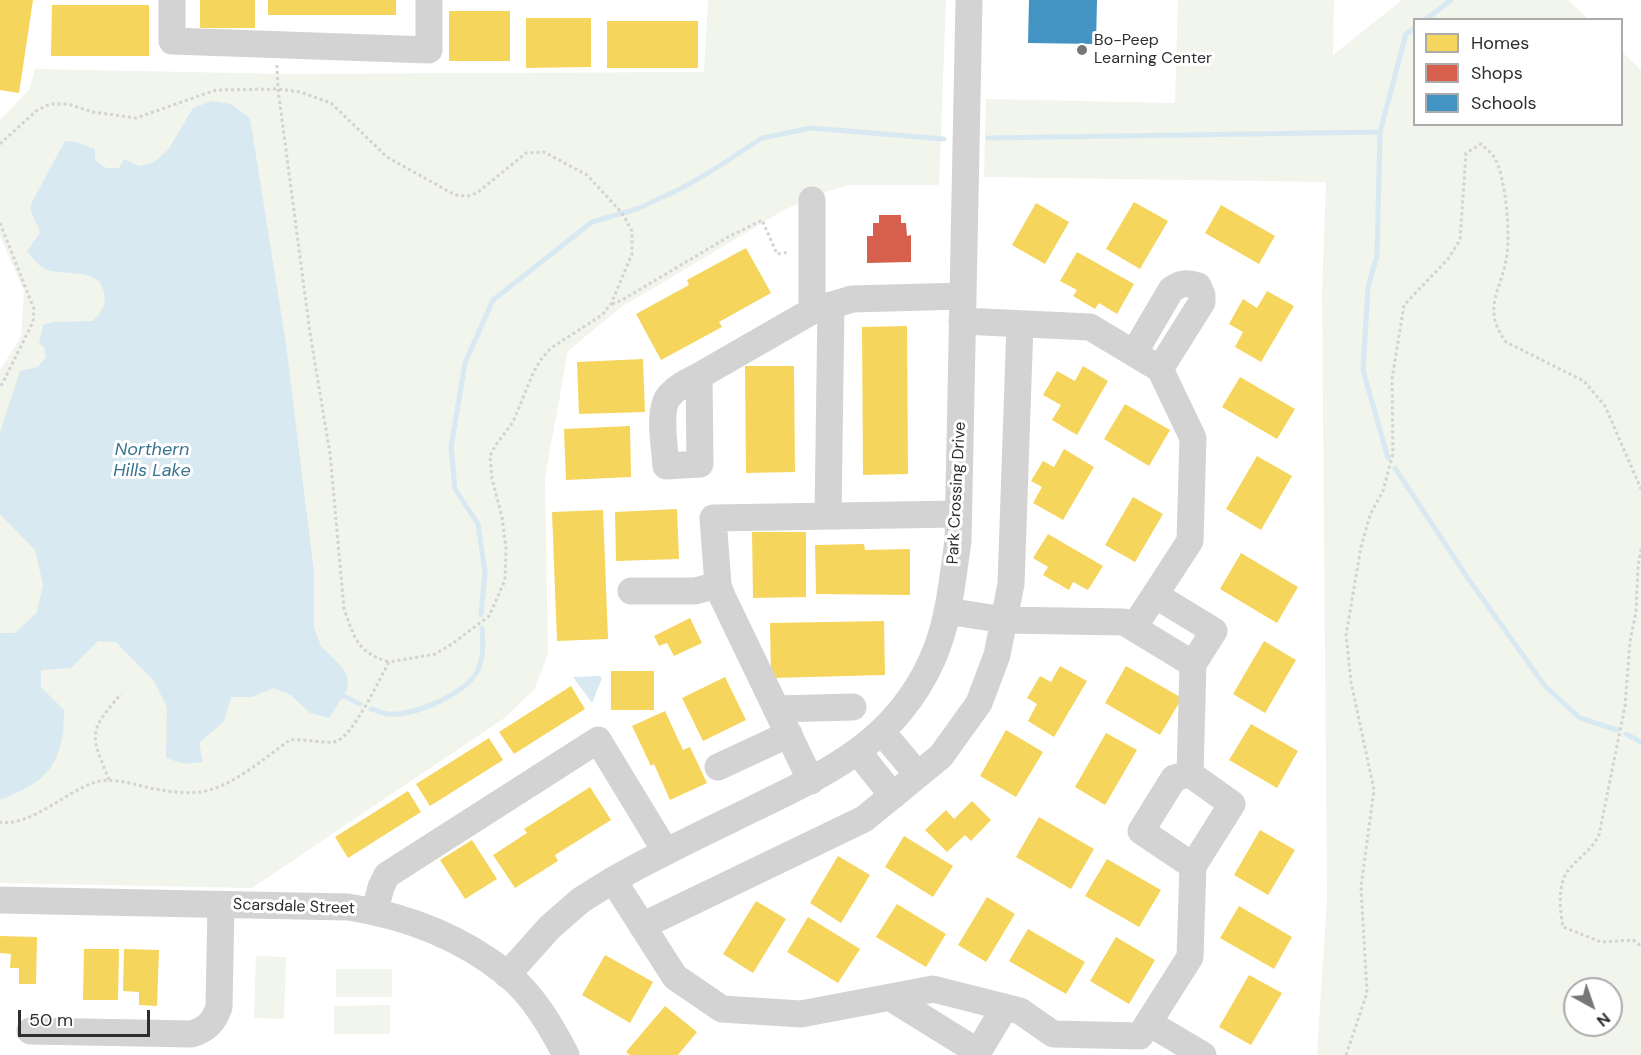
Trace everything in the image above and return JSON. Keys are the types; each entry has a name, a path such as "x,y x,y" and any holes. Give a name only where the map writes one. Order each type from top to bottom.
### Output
{"street":[{"path":"172,0 172,41 429,50 429,0"},
{"name":"Park Crossing Drive","path":"507,975 550,927 581,900 666,852 811,781 858,752 882,732 909,701 922,681 941,637 958,541 969,0"},
{"path":"812,200 812,253 821,308 828,516"},
{"path":"1134,353 1171,290 1178,284 1189,282 1198,286 1202,302 1160,369"},
{"path":"699,376 821,308 852,299 963,309 1020,324 1090,327 1160,369 1193,438 1190,541 1134,627"},
{"path":"642,926 864,819 941,756 979,703 997,655 1011,584 1020,324"},
{"path":"811,781 718,585 712,518 958,514"},
{"path":"631,591 695,591 718,585"},
{"path":"1155,595 1214,631 1193,664 1190,774"},
{"path":"947,611 1004,620 1124,622 1193,664"},
{"path":"776,709 853,707"},
{"path":"882,732 918,775"},
{"path":"718,767 789,734"},
{"path":"375,911 381,887 387,875 598,740 666,852"},
{"path":"858,752 893,796"},
{"path":"613,880 675,977 722,1009 801,1014 933,989 1020,1011 1053,1034 1140,1036 1190,957 1193,866 1232,804 1190,774 1174,778 1141,831 1193,866"},
{"name":"Scarsdale Street","path":"0,900 348,907 375,911 428,928 453,940 507,975 540,1011 566,1055"},
{"path":"30,1031 192,1034 203,1030 216,1017 219,1007 221,905"},
{"path":"891,998 978,1052 1005,1007"},
{"path":"1149,1023 1203,1055"}],"path":[{"path":"0,142 36,111 50,104 68,104 93,112 136,118 216,90 278,89 300,92 331,103 387,157 455,195 468,196 477,193 526,153 544,152 587,175 622,213 632,231 632,254 611,304 602,315 551,348 542,358 534,371 513,422 490,456 492,479 502,517 506,548 505,580 489,616 435,654 389,662 371,657 361,646 352,630 344,609 330,454 310,333 278,89 277,44"},
{"path":"1346,1055 1367,993 1361,887 1374,790 1351,682 1346,635 1361,547 1370,515 1383,491 1393,453 1392,379 1404,305 1448,259 1460,240 1466,153 1481,144 1494,158 1505,192 1507,254 1493,302 1498,332 1506,342 1584,381 1605,406 1641,489"},
{"path":"611,304 622,300 728,237 762,220 777,254 812,253"},
{"path":"0,223 34,309 33,322 0,388"},
{"path":"1641,549 1625,706 1599,835 1594,846 1569,869 1561,881 1560,913 1563,927 1601,942 1634,940 1641,946"},
{"path":"0,822 8,823 26,818 96,782 110,781 183,794 202,792 225,784 290,740 301,738 325,743 337,741 346,734 357,719 389,662"},
{"path":"110,781 96,748 94,737 98,724 121,694"}],"shaded area":[{"path":"708,0 946,0 939,185 850,185 825,192 784,210 620,308 568,351 545,478 548,654 534,690 503,719 252,888 0,883 0,370 21,337 24,291 0,236 0,120 29,90 35,69 288,74 704,72"},
{"path":"1178,0 1334,0 1333,55 1402,0 1568,0 1587,18 1413,18 1413,126 1623,126 1623,53 1641,70 1641,1055 1317,1055 1327,898 1322,293 1326,182 984,177 986,99 1175,103"},
{"path":"256,956 286,957 284,1019 254,1018"},
{"path":"336,969 392,969 392,997 336,997"},
{"path":"390,1005 390,1034 334,1034 334,1006"}],"water":[{"name":"Northern Hills Lake","path":"212,101 231,104 250,118 286,344 314,573 314,628 321,646 347,675 348,688 329,718 310,713 291,695 273,688 252,697 231,697 224,721 199,743 203,762 185,764 166,758 167,707 154,681 116,642 98,641 71,668 41,670 41,687 64,710 61,744 57,757 42,777 17,793 0,800 0,633 15,633 37,612 43,585 35,550 0,514 0,432 20,371 38,367 46,357 44,347 39,343 43,325 53,322 93,321 105,301 101,284 95,278 43,268 27,251 40,233 31,204 65,141 77,142 95,149 95,160 106,168 119,168 124,159 140,166 154,162 168,150 193,108"},
{"path":"600,676 602,678 592,703 573,677"}],"building: Homes":[{"path":"0,0 33,0 19,93 0,90"},
{"path":"200,0 255,0 255,28 200,28"},
{"path":"268,0 396,0 396,15 268,15"},
{"path":"52,5 149,5 149,56 51,56"},
{"path":"449,11 510,11 510,61 449,61"},
{"path":"526,18 591,18 591,67 526,68"},
{"path":"607,21 698,21 698,68 607,68"},
{"path":"1134,202 1168,221 1140,269 1106,249"},
{"path":"1036,203 1069,222 1045,264 1012,245"},
{"path":"1221,205 1275,236 1259,264 1205,233"},
{"path":"746,248 771,293 719,322 722,327 661,360 636,314 689,285 687,280"},
{"path":"1077,252 1134,284 1117,314 1099,303 1095,309 1073,296 1077,290 1060,281"},
{"path":"1267,291 1294,306 1261,362 1235,347 1243,332 1229,324 1243,299 1257,308"},
{"path":"907,326 908,474 863,475 862,327"},
{"path":"643,359 645,412 579,414 577,362"},
{"path":"745,366 794,366 795,472 746,473"},
{"path":"1083,366 1108,381 1077,435 1052,420 1061,405 1043,395 1057,371 1075,381"},
{"path":"1240,377 1295,409 1277,439 1222,407"},
{"path":"1125,404 1170,430 1149,466 1104,439"},
{"path":"630,426 631,477 566,480 564,429"},
{"path":"1064,449 1094,467 1063,520 1033,503 1042,487 1031,481 1043,461 1054,467"},
{"path":"1257,456 1292,476 1261,530 1226,509"},
{"path":"1133,497 1163,514 1135,562 1105,545"},
{"path":"677,509 679,559 616,561 615,512"},
{"path":"603,510 608,639 557,641 552,512"},
{"path":"752,532 806,532 806,597 753,598"},
{"path":"1048,534 1103,566 1088,590 1073,582 1069,590 1043,575 1048,567 1033,558"},
{"path":"864,544 865,550 910,549 910,595 816,594 815,545"},
{"path":"1241,553 1298,587 1277,623 1220,589"},
{"path":"690,618 702,643 674,656 667,643 659,646 654,636"},
{"path":"884,621 885,675 771,678 770,623"},
{"path":"1264,641 1296,660 1265,713 1233,694"},
{"path":"1060,666 1087,681 1054,737 1028,721 1037,704 1027,698 1040,676 1051,682"},
{"path":"1126,666 1182,698 1160,735 1105,703"},
{"path":"611,671 654,671 654,710 611,710"},
{"path":"725,677 746,720 703,741 682,698"},
{"path":"571,686 585,709 514,754 499,732"},
{"path":"665,711 683,750 690,747 707,783 670,800 654,764 651,766 632,726"},
{"path":"1251,724 1298,751 1277,788 1229,760"},
{"path":"1006,730 1043,752 1016,797 980,776"},
{"path":"1106,733 1137,750 1105,805 1075,787"},
{"path":"489,738 503,760 430,806 416,784"},
{"path":"590,787 611,820 555,855 558,861 515,888 493,855 527,833 524,829"},
{"path":"408,791 421,812 348,858 335,837"},
{"path":"972,801 991,820 971,841 965,835 947,852 925,830 946,810 954,819"},
{"path":"1039,817 1094,849 1071,889 1016,857"},
{"path":"1260,830 1295,850 1268,895 1234,875"},
{"path":"904,836 953,866 933,897 885,867"},
{"path":"472,840 497,879 465,899 440,860"},
{"path":"838,856 870,875 841,923 810,903"},
{"path":"1107,859 1161,890 1139,927 1085,896"},
{"path":"987,897 1015,914 986,962 958,945"},
{"path":"756,901 786,919 753,973 723,954"},
{"path":"897,904 946,934 926,967 876,937"},
{"path":"1239,906 1292,937 1274,969 1220,938"},
{"path":"808,917 860,949 838,983 787,952"},
{"path":"1028,929 1085,962 1066,994 1009,961"},
{"path":"0,936 37,937 36,984 19,984 19,968 10,968 11,954 0,953"},
{"path":"1116,937 1155,960 1129,1004 1090,981"},
{"path":"84,949 119,949 118,1000 83,1000"},
{"path":"124,949 159,950 157,1006 139,1005 139,992 123,991"},
{"path":"605,955 653,982 630,1023 582,995"},
{"path":"1249,975 1282,993 1251,1045 1219,1027"},
{"path":"665,1006 697,1032 678,1055 630,1055 626,1052"}],"building: Shops":[{"path":"879,215 901,215 901,223 906,223 907,236 911,235 911,262 867,263 867,236 873,236 873,223 879,223"}],"building: Schools":[{"path":"1029,0 1097,0 1096,44 1028,43"}],"waterway":[{"path":"1428,18 1451,0"},
{"path":"1388,458 1363,370 1368,287 1377,256 1380,132 1406,34 1413,29"},
{"path":"481,615 485,573 478,524 455,489 451,447 465,363 493,300 592,222 637,209 682,188 762,138 811,128 944,139"},
{"path":"988,138 1380,132"},
{"path":"1395,468 1465,574 1545,686 1580,718 1617,730"},
{"path":"371,709 389,714 400,714 426,707 452,695 463,687 472,679 480,665 483,649 482,628"},
{"path":"337,693 360,704"},
{"path":"1626,734 1641,742"}],"place":[{"name":"Bo-Peep Learning Center","path":"1082,50"}]}
